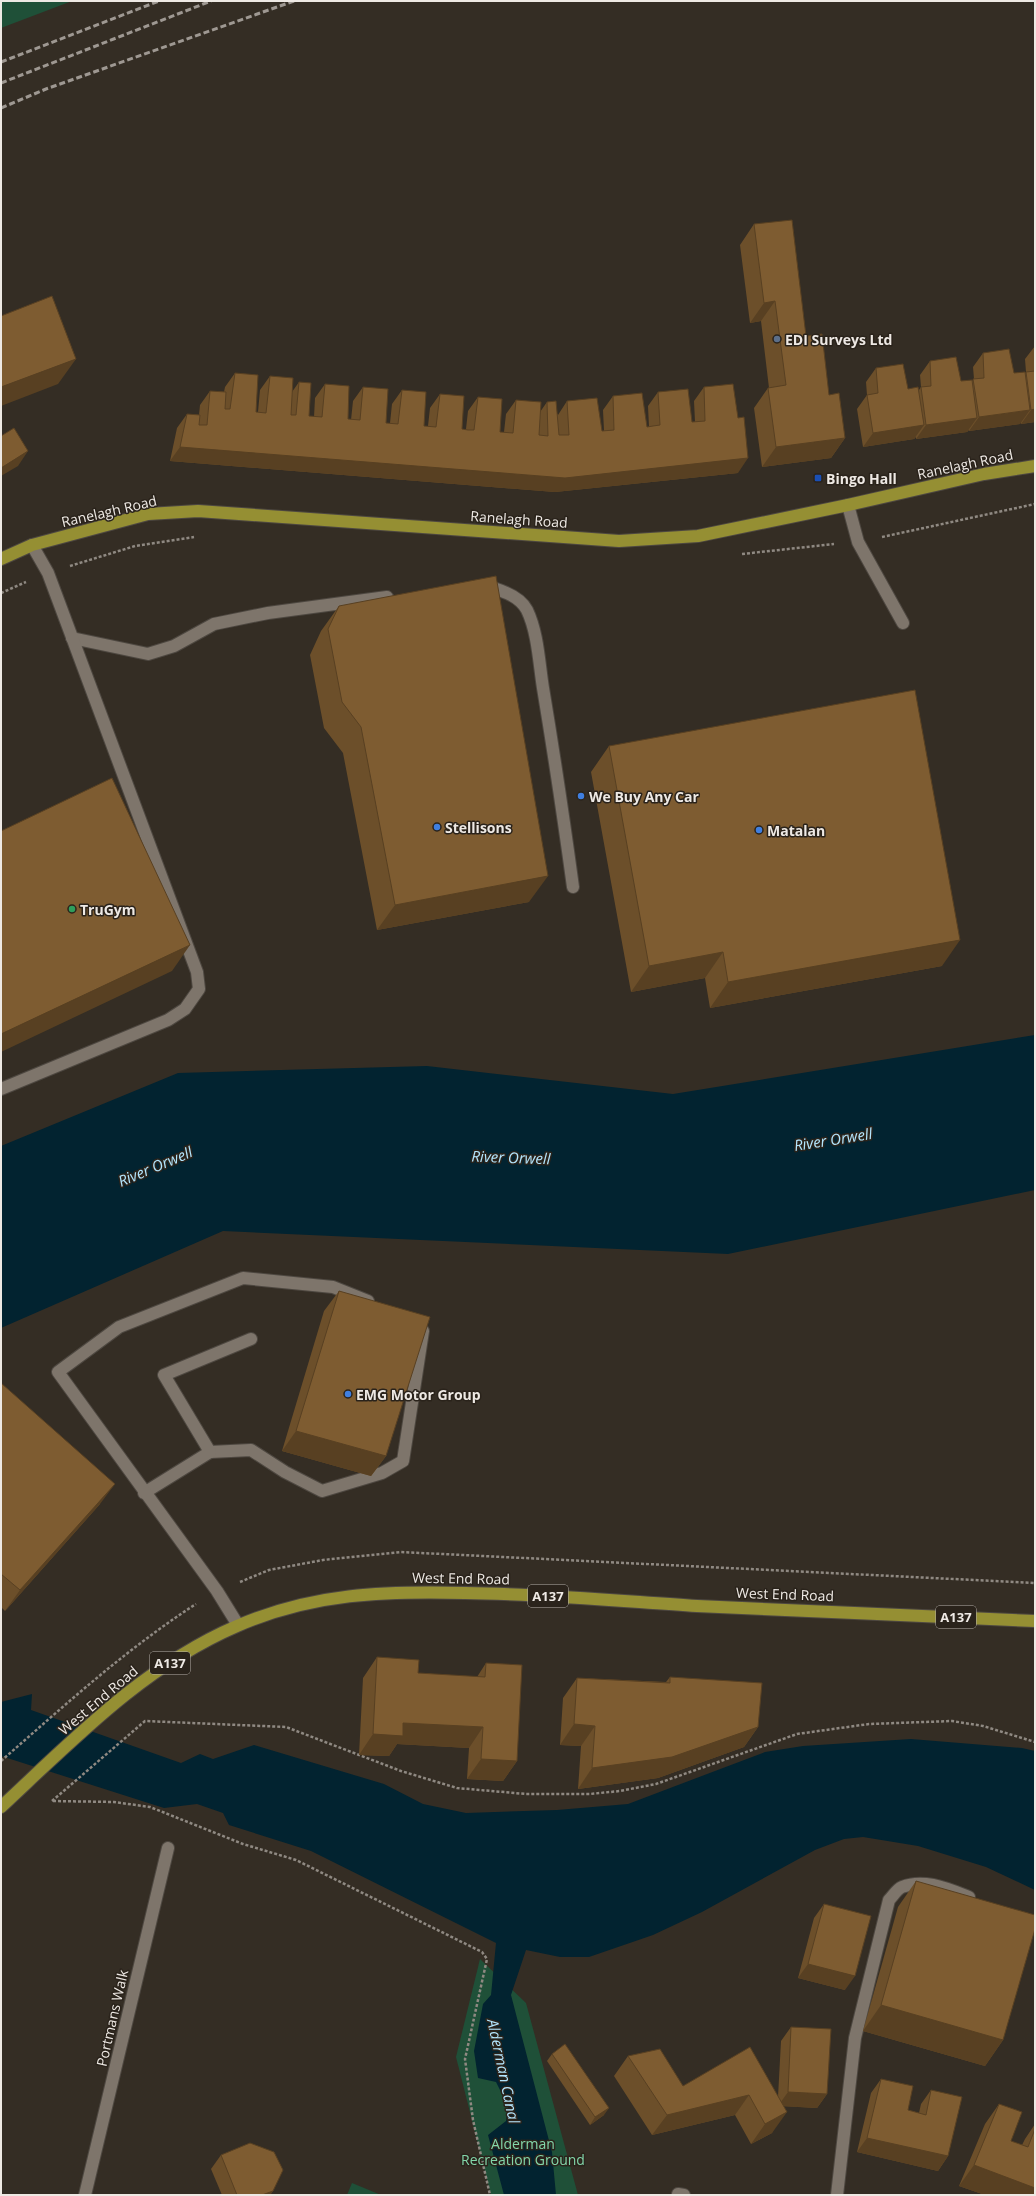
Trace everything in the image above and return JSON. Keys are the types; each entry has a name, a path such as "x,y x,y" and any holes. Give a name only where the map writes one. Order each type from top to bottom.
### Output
{"main road":[{"name":"Ranelagh Road","path":"1,559 32,545 148,514 198,511 619,541 698,536 848,505 984,474 1035,466"},
{"name":"West End Road","path":"1,1807 107,1708 148,1676 196,1646 238,1625 285,1608 335,1596 398,1592 505,1594 698,1606 1035,1621"}],"street":[{"path":"848,505 858,542 903,623"},
{"path":"1,1089 168,1020 185,1009 199,989 197,972 48,573 32,545"},
{"path":"469,588 484,586 499,590 518,598 526,610 533,628 552,742 573,887"},
{"path":"72,638 148,654 174,646 214,624 268,613 399,596"},
{"path":"238,1625 217,1591 144,1493 58,1372 120,1327 243,1278 333,1287 382,1306"},
{"path":"144,1493 210,1452 251,1450 285,1472 322,1491 382,1473 403,1460 424,1323 417,1320"},
{"path":"210,1452 164,1375 251,1339"},
{"name":"Portmans Walk","path":"85,2195 168,1848"},
{"path":"837,2195 855,2038 889,1900 901,1887 917,1884 935,1885 977,1900"}],"path":[{"path":"1,1761 83,1689"},
{"path":"490,2195 473,2120 465,2059 487,1959 482,1952 296,1860 243,1844 150,1807 114,1802 52,1801 145,1721 286,1727 401,1771 457,1788 526,1794 590,1794 642,1787 656,1784 797,1734 869,1724 952,1721 983,1726 1035,1742"}],"green space":[{"path":"1,1 72,1 1,28"},
{"name":"Alderman Recreation Ground","path":"480,1959 526,2003 578,2195 491,2195 456,2057"},
{"path":"352,2183 381,2195 347,2195"}],"water":[{"name":"River Orwell","path":"1035,1035 1035,1190 728,1254 223,1231 1,1328 1,1146 178,1073 427,1066 673,1094"},
{"name":"Alderman Canal","path":"32,1694 31,1710 181,1763 200,1754 213,1759 254,1745 384,1784 423,1804 466,1813 557,1810 628,1804 765,1752 803,1746 911,1739 1022,1748 1035,1751 1035,1890 986,1867 918,1846 863,1837 844,1839 815,1850 702,1912 653,1935 589,1957 560,1957 526,1950 511,1995 552,2152 556,2195 504,2195 488,2135 506,2121 508,2106 496,2082 478,2078 474,2051 483,2004 491,1995 496,1943 311,1851 229,1825 223,1813 197,1804 164,1808 1,1756 1,1702"}],"building":[{"path":"792,220 806,336 822,334 829,395 839,393 845,438 776,447 768,388 786,385 775,301 764,303 754,224"},
{"path":"52,296 76,359 1,387 1,316"},
{"path":"1009,349 1014,373 1025,372 1030,410 979,417 973,379 984,378 983,353"},
{"path":"956,357 961,381 972,380 977,418 926,425 921,387 931,386 930,361"},
{"path":"903,364 908,389 918,387 924,425 873,433 867,395 878,393 876,368"},
{"path":"1035,371 1035,409 1031,410 1026,372"},
{"path":"235,373 258,375 256,412 266,413 270,376 293,378 291,415 296,415 299,382 311,383 309,416 322,417 325,384 349,386 348,419 360,420 363,387 388,389 386,423 398,424 402,390 426,392 424,426 436,427 440,394 464,396 462,429 468,430 474,430 478,397 502,399 500,432 513,433 516,400 541,402 539,435 548,436 547,402 556,401 559,435 569,435 567,401 597,398 602,431 614,430 613,396 642,393 647,427 660,425 658,392 688,389 692,422 705,421 704,387 733,384 738,418 744,417 748,458 565,478 180,447 187,414 200,415 199,425 207,425 210,391 226,392 225,409 230,409"},
{"path":"14,428 28,451 1,468 1,436"},
{"name":"Stellisons","path":"496,576 548,876 395,905 361,727 342,702 328,629 339,606"},
{"name":"Matalan","path":"915,690 960,940 728,982 723,952 649,966 609,746"},
{"name":"TruGym","path":"112,778 190,945 1,1034 1,831"},
{"name":"EMG Motor Group","path":"339,1291 430,1317 386,1456 296,1431"},
{"path":"1,1383 115,1484 20,1590 1,1574"},
{"path":"377,1657 419,1660 418,1673 485,1677 486,1663 522,1665 517,1761 481,1759 483,1727 403,1723 403,1736 373,1734"},
{"path":"670,1677 762,1683 758,1727 672,1757 592,1768 595,1726 574,1724 577,1678 670,1683"},
{"path":"916,1881 1035,1915 1035,1929 1003,2040 881,2005"},
{"path":"824,1904 871,1916 855,1976 808,1964"},
{"path":"791,2027 831,2029 827,2094 788,2092"},
{"path":"565,2044 609,2108 595,2117 552,2054"},
{"path":"750,2047 787,2112 765,2124 749,2095 667,2115 628,2056 660,2049 683,2086"},
{"path":"881,2079 913,2086 908,2110 926,2115 931,2090 962,2097 948,2156 867,2138"},
{"path":"999,2104 1022,2112 1011,2141 1028,2147 1035,2129 1035,2188 974,2165"},
{"path":"250,2143 274,2152 283,2170 273,2191 262,2195 237,2195 221,2155"}],"railway":[{"path":"1,62 159,1"},
{"path":"1,83 211,1"},
{"path":"1,108 46,89 294,1"}],"place":[{"name":"EDI Surveys Ltd","path":"777,339"},
{"name":"Bingo Hall","path":"818,478"},
{"name":"We Buy Any Car","path":"581,796"},
{"name":"Stellisons","path":"437,827"},
{"name":"Matalan","path":"759,830"},
{"name":"TruGym","path":"72,909"},
{"name":"EMG Motor Group","path":"348,1394"}]}
